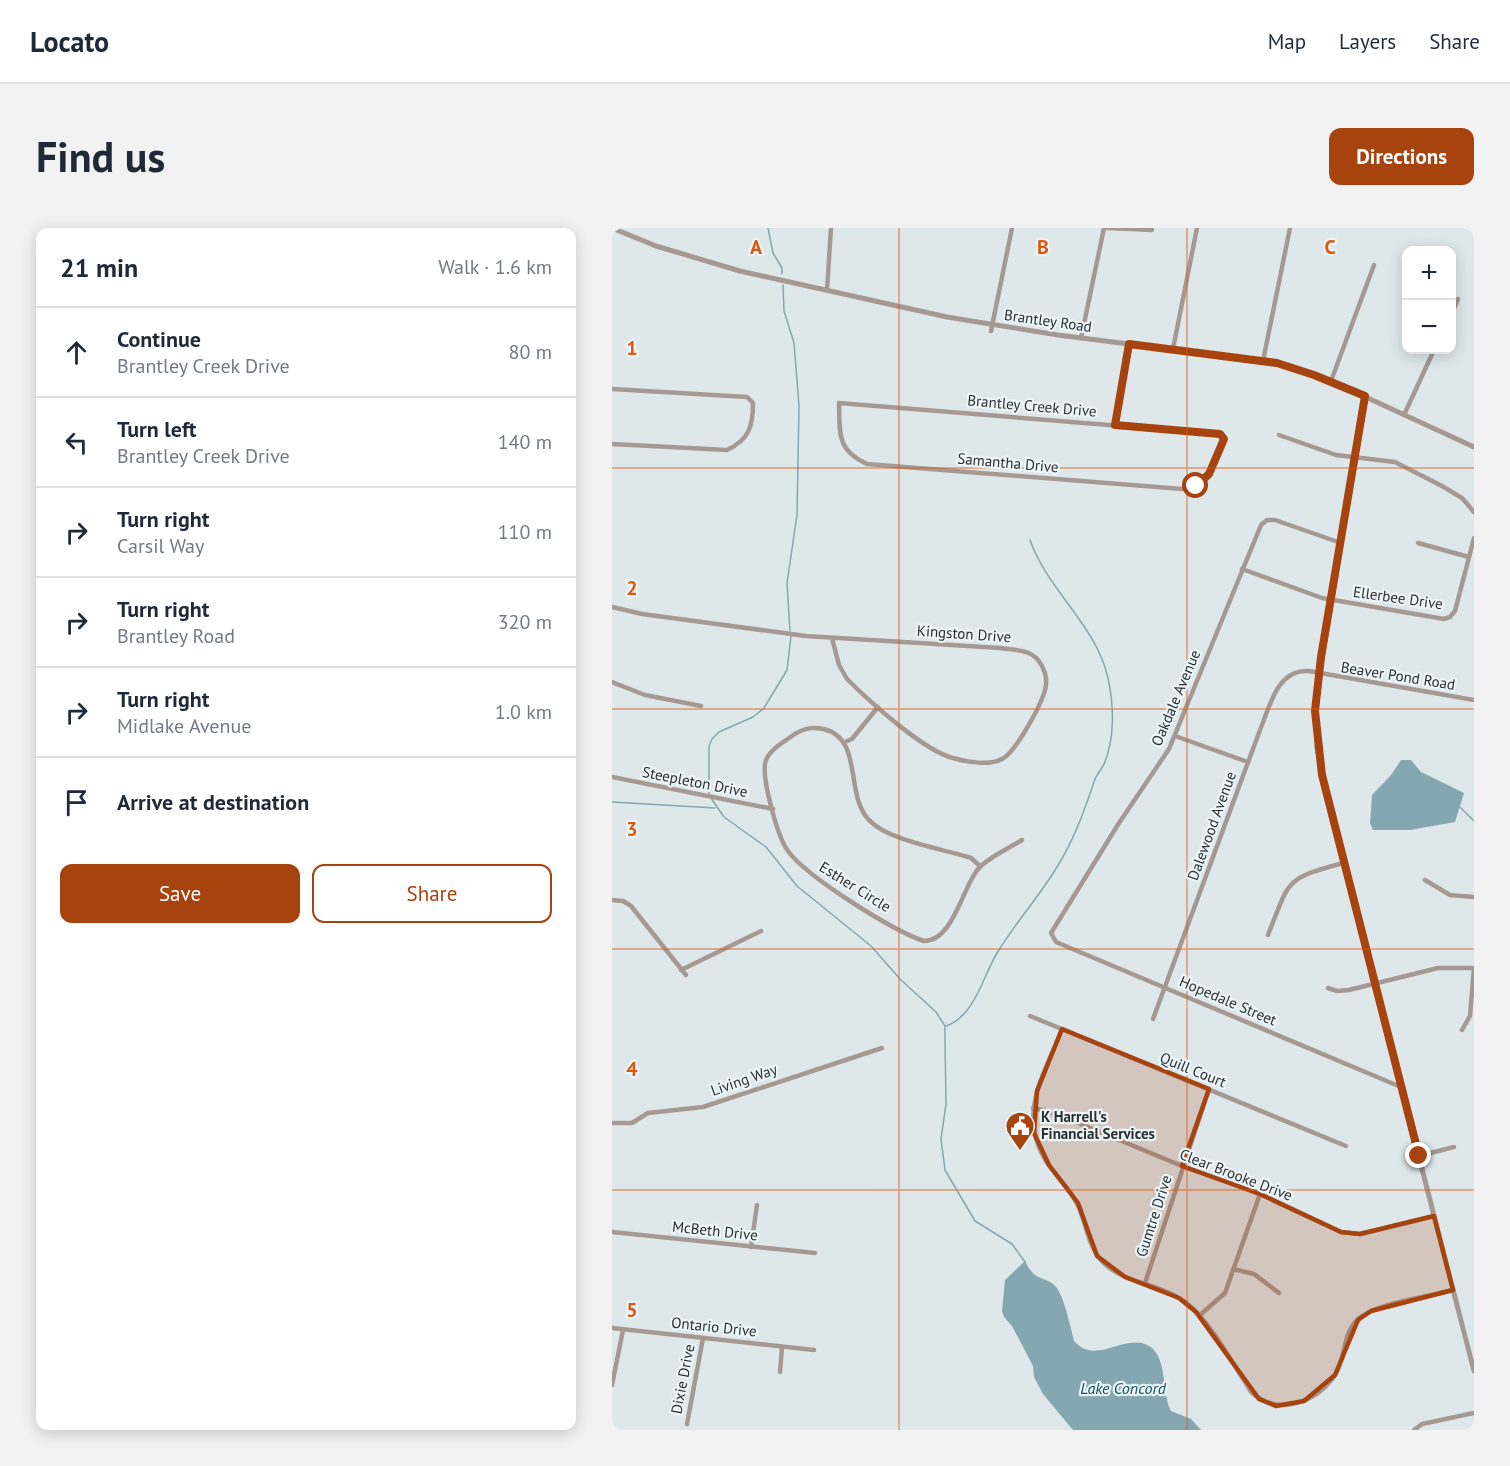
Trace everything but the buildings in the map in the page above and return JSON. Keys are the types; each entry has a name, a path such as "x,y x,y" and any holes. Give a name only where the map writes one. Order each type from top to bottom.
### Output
{"street":[{"name":"Brantley Road","path":"612,228 693,257 991,328 1263,361 1331,381 1474,447"},
{"path":"827,290 831,228"},
{"path":"991,328 1012,228"},
{"path":"1081,338 1106,228 1152,230"},
{"path":"1173,349 1197,228"},
{"path":"1263,361 1290,228"},
{"path":"1331,381 1374,266"},
{"path":"1456,304 1458,299"},
{"path":"1115,425 1129,344"},
{"path":"1404,415 1432,354"},
{"path":"612,389 747,397 753,403 750,433 740,444 727,450 612,444"},
{"path":"1365,396 1319,674 1315,711 1317,748 1343,863 1474,1371"},
{"name":"Brantley Creek Drive","path":"839,403 1220,434 1224,439 1212,468"},
{"name":"Samantha Drive","path":"839,403 840,439 854,458 867,464 1182,489 1196,486 1212,468"},
{"path":"1279,435 1336,455 1388,461 1403,466 1462,498 1474,512"},
{"name":"Oakdale Avenue","path":"1051,933 1175,736 1242,569 1264,522 1275,520 1341,543"},
{"name":"Ellerbee Drive","path":"1332,600 1439,618 1450,617 1455,610 1474,538"},
{"path":"1418,543 1469,557"},
{"path":"1242,569 1332,600"},
{"name":"Kingston Drive","path":"612,607 642,614 748,630 832,638 1021,650 1030,653 1039,661 1046,676 1045,690 1009,754 996,761 967,761 947,756 927,745 878,707 842,672 832,638"},
{"name":"Dalewood Avenue","path":"1153,1019 1275,694 1285,679 1299,671 1319,674"},
{"name":"Beaver Pond Road","path":"1319,674 1474,700"},
{"path":"612,682 645,694 701,706"},
{"path":"878,707 852,739 845,742 863,812 870,822 894,834 971,858 980,866"},
{"name":"Esther Circle","path":"845,742 834,733 811,728 799,731 776,748 767,758 765,767 772,809 784,844 803,868 821,882 924,941 930,941 942,933 980,866 1022,840"},
{"path":"1175,736 1248,762"},
{"name":"Steepleton Drive","path":"612,777 772,809"},
{"path":"1268,935 1291,883 1310,872 1343,863"},
{"path":"1425,880 1450,895 1474,897"},
{"path":"612,900 623,901 631,906 686,975"},
{"path":"681,970 761,931"},
{"name":"Hopedale Street","path":"1051,933 1056,942 1401,1087"},
{"path":"1328,988 1342,991 1438,968 1474,967 1470,1016 1462,1030"},
{"name":"Quill Court","path":"1030,1016 1346,1146"},
{"path":"1062,1029 1033,1108 1034,1134 1040,1149 1078,1203 1091,1245 1107,1267 1125,1277 1179,1298 1198,1316 1252,1393 1259,1399 1276,1406 1291,1406 1304,1401 1335,1376 1350,1329 1358,1320 1371,1311 1453,1290"},
{"name":"Living Way","path":"612,1123 632,1123 648,1113 703,1107 882,1048"},
{"name":"Gumtre Drive","path":"1145,1283 1209,1089"},
{"name":"Clear Brooke Drive","path":"1033,1108 1054,1113 1182,1167 1260,1194 1341,1232 1352,1234 1434,1216"},
{"path":"1419,1156 1454,1147"},
{"path":"1198,1316 1220,1299 1260,1194"},
{"path":"751,1247 758,1204"},
{"name":"McBeth Drive","path":"612,1232 815,1253"},
{"path":"1233,1269 1254,1274 1279,1293"},
{"name":"Ontario Drive","path":"612,1328 814,1350"},
{"path":"612,1385 623,1330"},
{"name":"Dixie Drive","path":"687,1424 703,1338"},
{"path":"780,1372 782,1347"},
{"path":"1414,1430 1422,1424 1474,1413"}],"highlighted area":[{"path":"1062,1029 1209,1089 1182,1166 1260,1194 1341,1232 1360,1234 1434,1216 1453,1290 1371,1311 1358,1320 1335,1375 1304,1401 1276,1406 1259,1399 1196,1312 1179,1298 1125,1277 1097,1256 1078,1203 1049,1165 1034,1133 1037,1091"}],"water":[{"path":"1401,760 1411,760 1421,772 1464,793 1455,822 1410,830 1373,830 1370,823 1372,795 1391,775"},
{"name":"Lake Concord","path":"1025,1261 1033,1273 1052,1283 1059,1291 1074,1341 1082,1348 1099,1350 1136,1343 1153,1348 1161,1364 1171,1411 1191,1419 1201,1430 1073,1430 1043,1394 1034,1377 1033,1366 1002,1311 1005,1280"}],"waterway":[{"path":"768,228 773,253 782,268 782,274"},
{"path":"783,285 784,311 794,343 799,406 797,515 787,583 790,631"},
{"path":"946,1026 956,1021 971,1005 997,953 1063,857 1079,824 1095,779 1108,754 1112,733 1111,699 1102,659 1083,624 1048,576 1030,540"},
{"path":"709,794 709,746 712,739 719,732 753,717 764,708 787,670 791,636"},
{"path":"711,798 724,817 766,847 797,886 871,946 900,979 936,1012 945,1026 946,1104 941,1139 945,1170 975,1221 1012,1244 1025,1262"},
{"path":"612,802 715,808"},
{"path":"1460,807 1474,821"}],"place":[{"name":"K Harrell's Financial Services","path":"1020,1152"}],"route":[{"path":"1196,486 1209,474 1219,453 1224,439 1220,434 1115,425 1129,344 1198,351 1277,363 1331,381 1365,396 1321,657 1315,711 1317,748 1334,827 1419,1156"}]}
